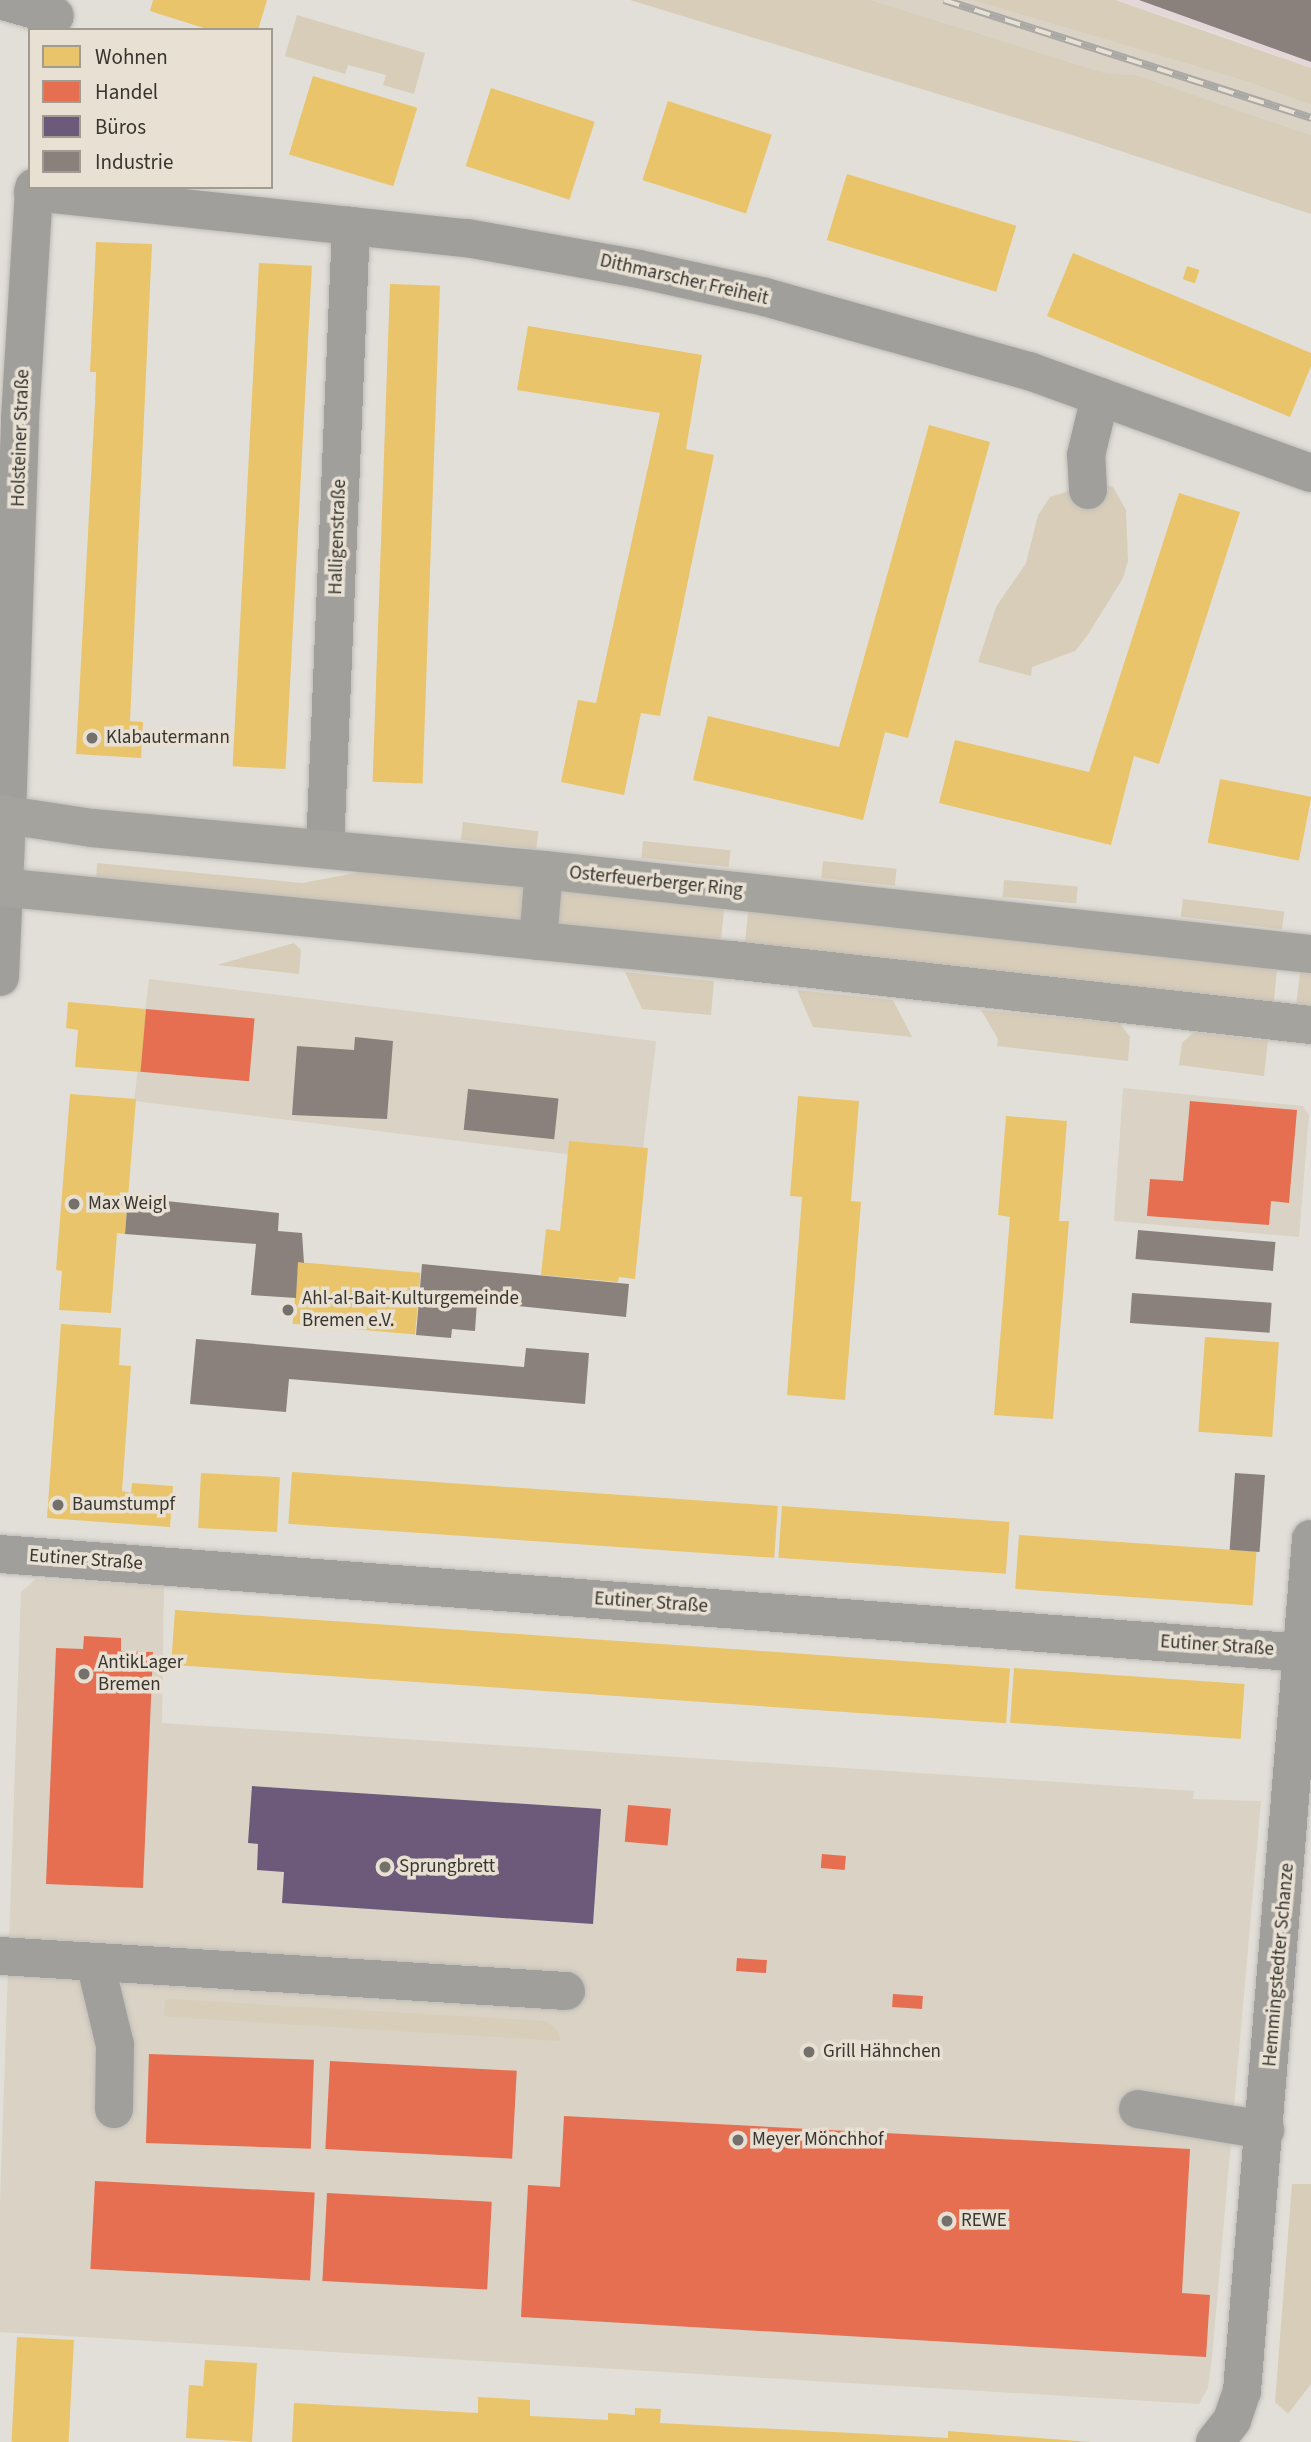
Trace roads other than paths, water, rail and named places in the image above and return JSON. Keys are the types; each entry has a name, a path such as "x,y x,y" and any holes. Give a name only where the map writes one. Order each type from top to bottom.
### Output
{"main road":[{"name":"Osterfeuerberger Ring","path":"4,814 92,828 544,870 1311,954"},
{"path":"4,814 2,887 538,941 1311,1025"},
{"path":"538,941 544,870"}],"street":[{"path":"0,0 57,15"},
{"name":"Dithmarscher Freiheit","path":"34,189 351,226 582,257 765,297 1029,371 1311,473"},
{"name":"Holsteiner Straße","path":"4,814 10,418 34,189"},
{"name":"Halligenstraße","path":"325,849 351,226"},
{"path":"1088,490 1086,455 1100,397"},
{"path":"0,977 2,887"},
{"name":"Hemmingstedter Schanze","path":"1215,2442 1232,2420 1242,2391 1311,1539"},
{"name":"Eutiner Straße","path":"0,1554 1303,1653"},
{"path":"0,1956 566,1991"},
{"path":"95,1962 115,2045 114,2109"},
{"path":"1138,2109 1265,2130"}],"railway":[{"path":"944,0 1311,118"}],"place":[{"name":"Klabautermann","path":"92,738"},
{"name":"Max Weigl","path":"74,1204"},
{"name":"Ahl-al-Bait-Kulturgemeinde Bremen e.V.","path":"288,1310"},
{"name":"Baumstumpf","path":"58,1505"},
{"name":"AntikLager Bremen","path":"84,1674"},
{"name":"Sprungbrett","path":"385,1867"},
{"name":"Grill Hähnchen","path":"809,2052"},
{"name":"Meyer Mönchhof","path":"738,2140"},
{"name":"REWE","path":"947,2221"}]}
